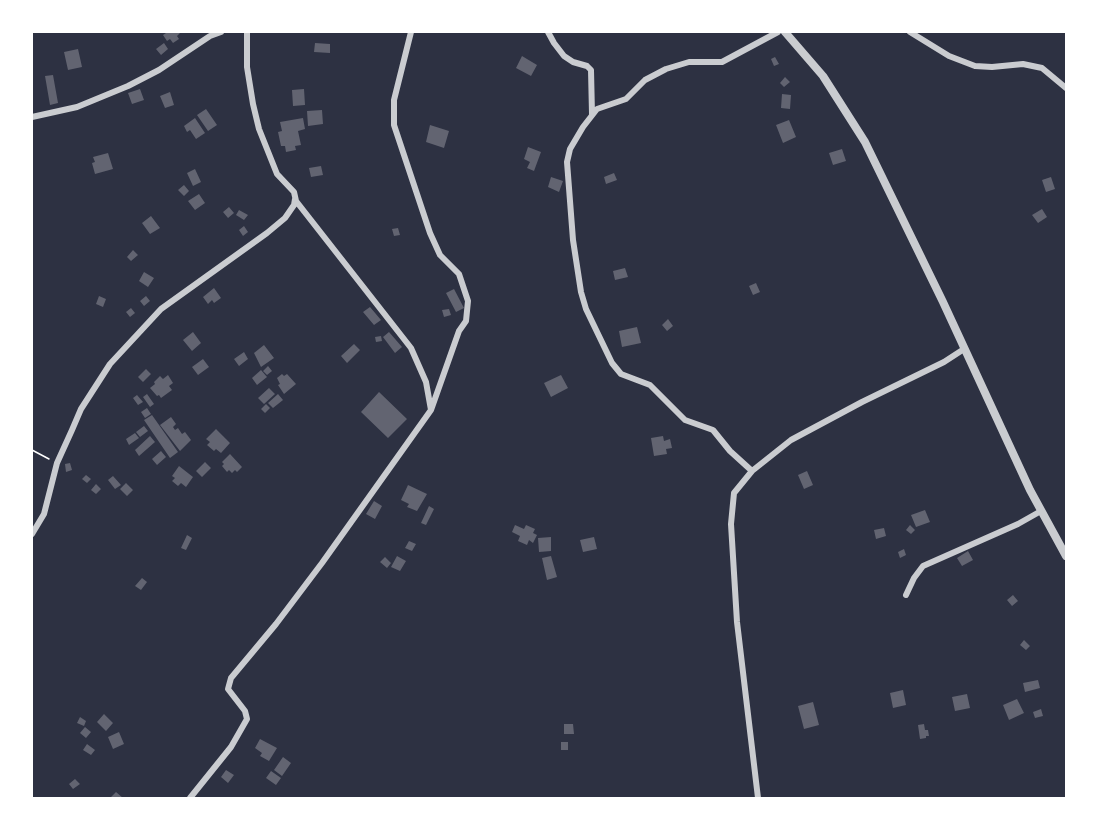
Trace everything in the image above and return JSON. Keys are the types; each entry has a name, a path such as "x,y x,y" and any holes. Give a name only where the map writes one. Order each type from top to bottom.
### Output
{"street":[{"path":"32,117 77,107 128,86 159,70 210,36 220,32"},
{"path":"247,32 247,68 259,129 277,174 294,192 296,201 411,348 426,382 431,410"},
{"path":"190,798 231,747 248,719 246,711 228,689 231,678 322,564 431,410 459,331 466,321 468,301 459,274 440,255 430,233 394,125 394,100 411,32"},
{"path":"548,32 564,56 591,70 592,114"},
{"path":"752,471 730,451 713,430 685,420 650,385 616,370 584,301 577,270 567,158 570,149 597,109 626,99 645,80 666,69 689,62 722,62 778,32"},
{"path":"785,32 823,76 865,142 1041,510 1066,556"},
{"path":"910,32 931,46 966,63 983,67 1033,65 1050,72 1066,88"},
{"path":"32,534 44,514 57,463 81,409 106,369 162,309 285,218 294,205 294,192"},
{"path":"758,798 737,622 731,524 735,493 752,471 791,440 944,362 964,349"},
{"path":"906,595 923,566 1018,524 1041,510"}],"path":[{"path":"32,450 57,463"}],"building":[{"path":"164,32 179,32 177,36 179,39 173,43 170,39 167,41 163,35 166,33"},
{"path":"164,43 168,49 161,55 156,49"},
{"path":"315,43 330,44 330,53 314,52"},
{"path":"78,49 82,67 68,70 64,52"},
{"path":"522,56 537,65 531,76 516,68"},
{"path":"775,57 779,64 774,66 771,59"},
{"path":"53,75 58,103 50,105 45,76"},
{"path":"785,77 790,82 784,87 780,83"},
{"path":"140,89 144,100 132,104 128,93"},
{"path":"304,89 305,105 293,106 292,90"},
{"path":"170,92 174,105 165,108 160,96"},
{"path":"782,94 791,95 790,109 781,108"},
{"path":"206,109 217,125 208,131 197,115"},
{"path":"322,110 323,124 308,126 307,111"},
{"path":"195,118 205,133 196,139 190,130 187,132 184,126"},
{"path":"303,118 305,129 298,131 301,145 295,146 296,150 286,152 285,146 281,146 278,132 282,131 280,122"},
{"path":"789,120 796,137 783,143 776,125"},
{"path":"430,125 449,131 444,148 426,142"},
{"path":"528,147 541,152 534,171 527,168 530,162 524,159"},
{"path":"842,149 846,161 833,165 829,153"},
{"path":"108,153 113,169 95,174 93,157"},
{"path":"321,166 323,175 311,177 309,168"},
{"path":"195,169 201,182 193,186 187,173"},
{"path":"614,173 617,180 606,184 604,177"},
{"path":"551,177 563,181 559,192 548,187"},
{"path":"1051,177 1055,189 1046,192 1042,180"},
{"path":"184,185 189,191 184,196 178,190"},
{"path":"199,194 205,203 195,210 188,201"},
{"path":"229,207 234,213 228,218 223,212"},
{"path":"1042,209 1047,217 1038,223 1032,215"},
{"path":"239,210 248,215 244,220 236,215"},
{"path":"151,216 160,228 150,234 142,223"},
{"path":"244,226 248,232 243,236 239,230"},
{"path":"398,228 400,235 394,236 392,229"},
{"path":"133,250 138,255 131,261 127,257"},
{"path":"625,268 628,277 615,280 613,271"},
{"path":"144,272 154,278 148,287 139,281"},
{"path":"756,283 760,292 753,295 749,286"},
{"path":"214,288 221,298 214,303 212,300 208,304 203,297"},
{"path":"454,289 464,308 456,312 446,293"},
{"path":"99,296 106,299 103,307 96,304"},
{"path":"146,296 150,301 144,306 140,301"},
{"path":"370,307 381,320 374,325 363,312"},
{"path":"131,308 135,313 130,317 126,312"},
{"path":"449,309 451,315 444,317 442,310"},
{"path":"668,319 673,326 667,331 662,325"},
{"path":"637,327 641,343 622,347 619,331"},
{"path":"193,332 201,343 192,351 183,340"},
{"path":"389,332 402,347 395,353 383,337"},
{"path":"381,336 382,341 376,342 375,337"},
{"path":"354,344 360,350 347,363 341,356"},
{"path":"264,345 274,358 261,367 254,353"},
{"path":"244,352 248,359 239,366 234,359"},
{"path":"203,359 209,367 198,375 192,367"},
{"path":"268,366 272,371 267,375 263,371"},
{"path":"146,369 151,374 143,382 138,377"},
{"path":"261,370 267,377 257,385 252,378"},
{"path":"282,374 284,376 287,374 296,384 284,394 278,385 280,384 277,378"},
{"path":"168,375 173,383 169,386 172,390 161,398 150,388 160,376 163,379"},
{"path":"561,375 568,388 551,397 544,383"},
{"path":"269,388 275,394 264,404 258,398"},
{"path":"379,392 407,419 388,438 361,412"},
{"path":"147,394 154,404 150,407 143,397"},
{"path":"278,394 283,400 273,408 268,403"},
{"path":"137,395 143,402 138,405 133,398"},
{"path":"266,404 270,408 265,413 261,409"},
{"path":"147,408 151,414 145,418 141,412"},
{"path":"152,415 178,452 170,458 144,420"},
{"path":"171,417 176,424 173,427 175,430 178,428 182,434 185,432 191,440 180,451 160,425"},
{"path":"144,426 148,431 140,437 136,432"},
{"path":"216,429 230,443 221,453 207,445 210,442 206,439"},
{"path":"135,433 139,438 129,445 126,439"},
{"path":"150,436 155,442 139,456 135,450"},
{"path":"663,436 664,441 670,439 672,448 666,449 667,454 654,456 651,438"},
{"path":"161,451 166,457 157,465 152,459"},
{"path":"230,454 242,467 237,472 235,470 232,473 229,470 227,472 222,466 224,464 222,462"},
{"path":"205,462 211,468 202,477 196,471"},
{"path":"70,463 72,470 66,472 65,464"},
{"path":"179,466 193,477 186,487 181,483 178,486 172,481 175,478 172,476"},
{"path":"807,471 813,485 804,489 798,475"},
{"path":"86,475 91,479 87,483 82,479"},
{"path":"113,476 121,485 115,489 108,480"},
{"path":"126,483 133,490 127,496 120,489"},
{"path":"96,484 101,489 96,494 91,490"},
{"path":"408,485 427,494 417,511 407,507 409,504 401,500"},
{"path":"374,501 382,506 375,519 366,514"},
{"path":"429,506 434,509 426,525 421,523"},
{"path":"925,510 930,522 916,527 911,515"},
{"path":"515,525 524,529 526,525 535,529 533,533 537,535 533,543 529,540 527,545 518,541 520,536 512,532"},
{"path":"910,525 915,530 911,534 906,530"},
{"path":"884,528 886,536 876,539 874,530"},
{"path":"187,535 192,538 186,550 181,548"},
{"path":"551,537 551,551 539,552 538,538"},
{"path":"594,537 597,549 583,552 580,540"},
{"path":"409,541 416,544 412,551 405,548"},
{"path":"904,549 906,555 900,558 898,552"},
{"path":"968,551 973,560 962,566 957,558"},
{"path":"397,556 406,561 400,571 391,567"},
{"path":"551,556 557,577 547,580 542,558"},
{"path":"385,557 391,563 387,568 380,562"},
{"path":"142,578 147,582 141,590 135,586"},
{"path":"1013,595 1018,601 1012,606 1007,600"},
{"path":"1024,640 1030,646 1026,650 1020,645"},
{"path":"1038,680 1040,688 1025,692 1023,683"},
{"path":"903,690 906,705 893,708 890,693"},
{"path":"967,694 970,708 955,711 952,697"},
{"path":"1017,699 1024,713 1009,720 1003,705"},
{"path":"813,702 819,725 804,729 798,706"},
{"path":"1041,709 1043,716 1035,718 1033,712"},
{"path":"104,714 113,723 106,731 97,722"},
{"path":"80,717 86,721 84,726 77,723"},
{"path":"564,724 573,724 574,734 564,734"},
{"path":"924,724 929,736 920,739 918,725"},
{"path":"85,727 91,732 86,738 80,733"},
{"path":"119,732 124,744 113,749 108,737"},
{"path":"260,739 277,748 269,761 260,756 262,753 255,748"},
{"path":"561,742 568,742 568,750 561,750"},
{"path":"87,744 95,750 91,755 83,750"},
{"path":"283,757 291,763 282,776 274,770"},
{"path":"226,770 234,775 228,783 221,777"},
{"path":"271,771 281,778 276,785 266,778"},
{"path":"75,779 80,784 73,789 69,784"},
{"path":"116,792 123,798 110,798"}]}
